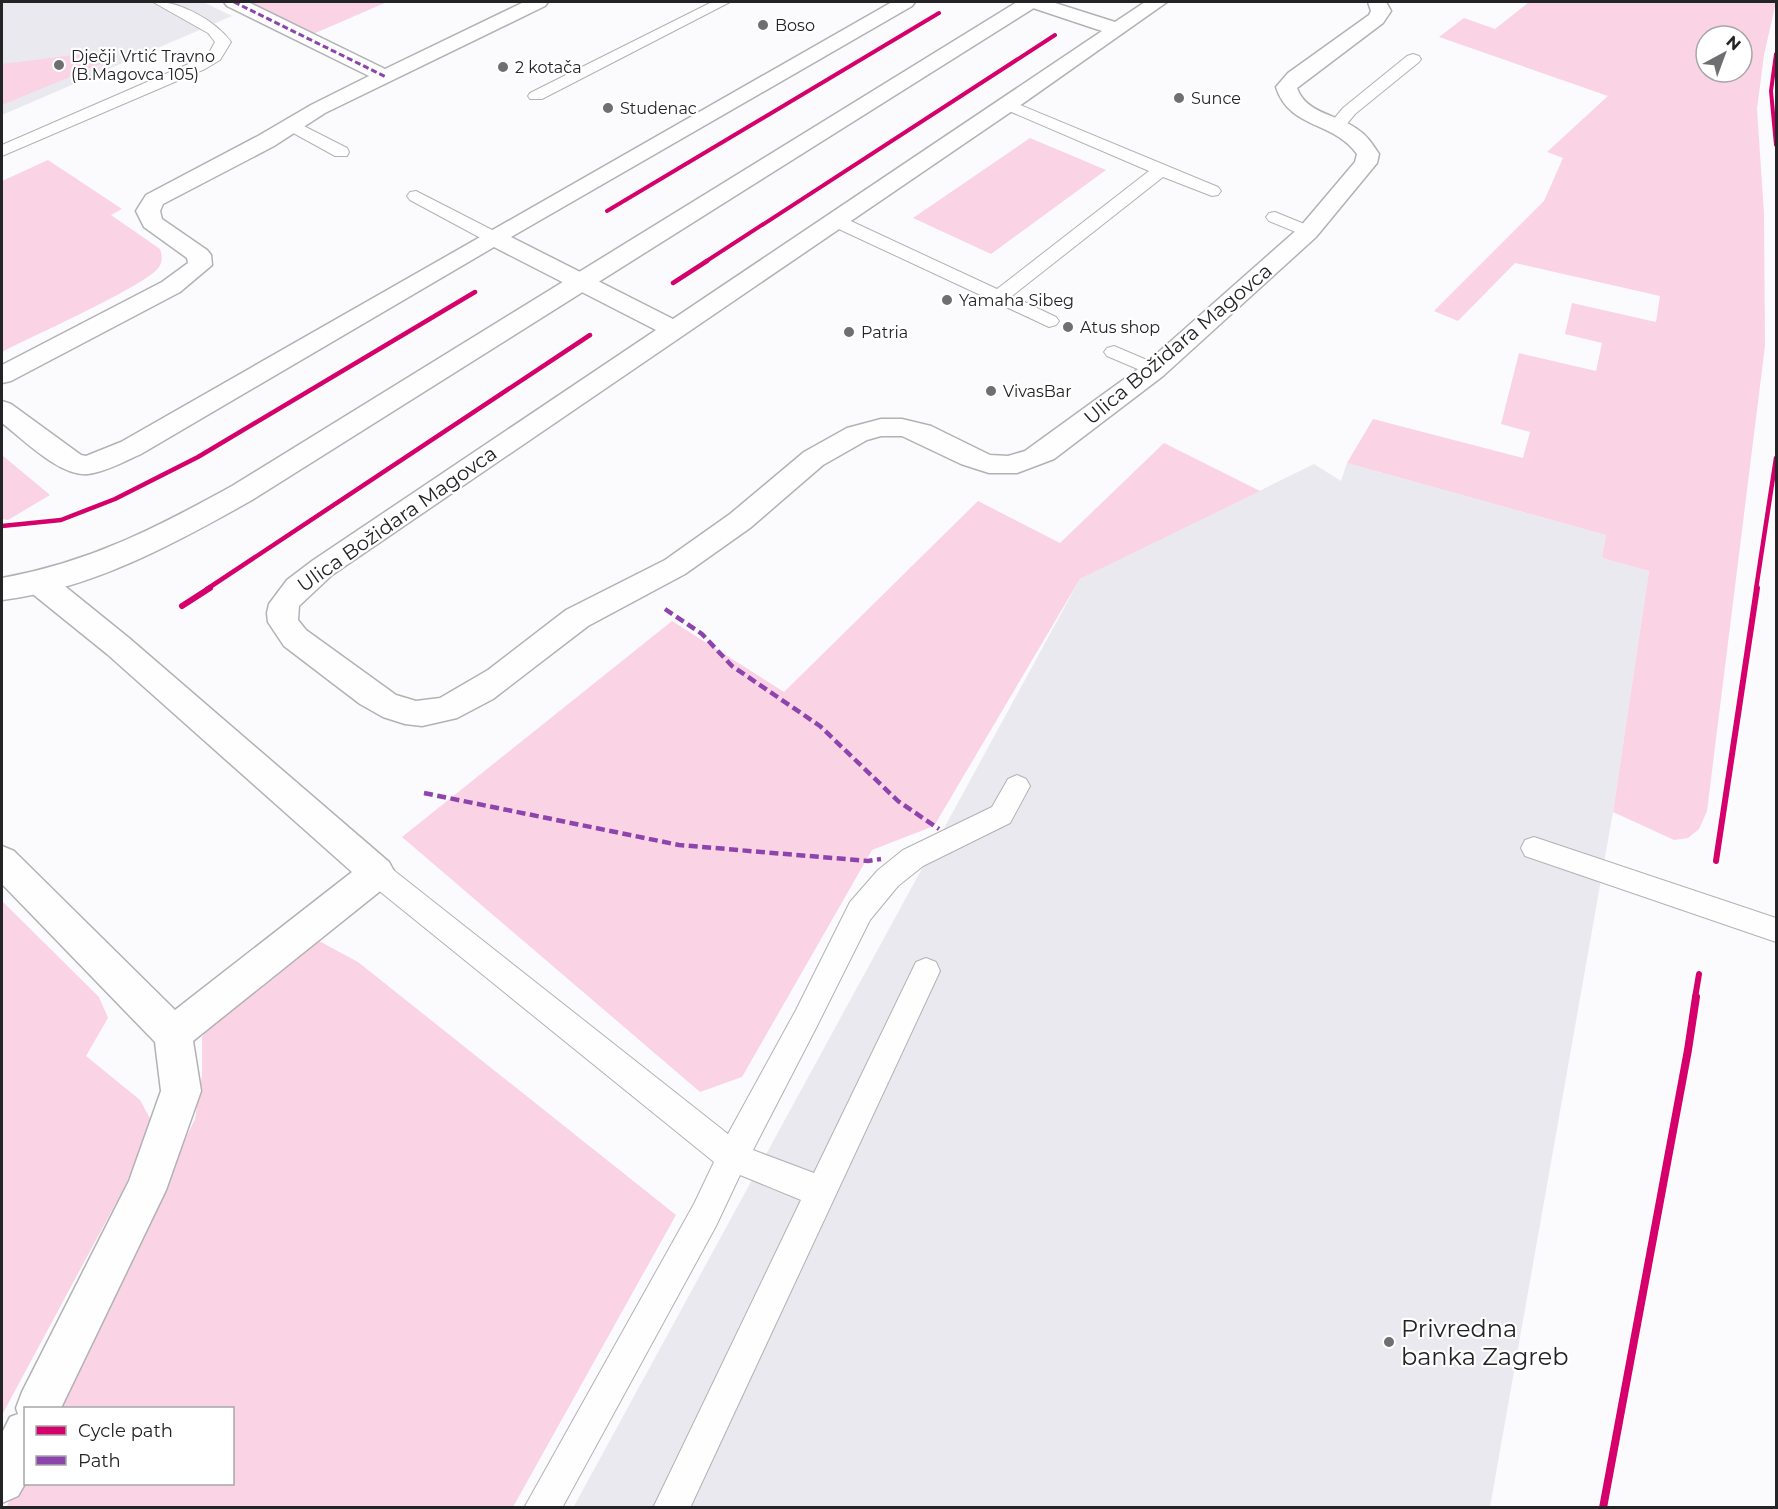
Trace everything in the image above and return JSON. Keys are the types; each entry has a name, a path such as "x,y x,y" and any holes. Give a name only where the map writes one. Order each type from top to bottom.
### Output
{"street":[{"path":"234,2 386,77"},
{"path":"2,375 171,287 200,265 199,255 152,222 148,212 154,200 266,141 318,109 538,2"},
{"path":"2,410 74,464 88,465 131,448 905,2"},
{"path":"2,589 40,583 143,546 242,493 1032,2 1116,29"},
{"name":"Ulica Božidara Magovca","path":"1157,2 322,568 285,601 281,618 285,627 308,649 386,704 402,711 425,713 446,708 471,697 567,625 613,598 672,569 747,516 807,463 856,434 884,427 902,427 930,435 966,455 985,462 1006,465 1025,462 1060,443 1154,370 1308,232 1366,163 1368,154 1357,138 1295,107 1288,98 1286,87 1295,77 1376,19 1381,11 1377,2"},
{"path":"494,238 673,329"},
{"path":"40,583 118,646 377,873 173,1034"},
{"path":"2,861 173,1034 180,1091 146,1190 38,1407"},
{"path":"2,1480 24,1437"}],"lane":[{"path":"2,151 189,70 219,52 223,42 213,30 160,2"},
{"path":"536,96 723,2"},
{"path":"1336,126 1349,111 1413,59"},
{"path":"1008,105 1212,191"},
{"path":"292,125 341,152"},
{"path":"999,297 1161,170"},
{"path":"416,196 494,238"},
{"path":"1275,217 1308,232"},
{"path":"834,220 1049,321"},
{"path":"1114,352 1154,370"},
{"path":"542,1508 705,1215 732,1157 861,911 888,878 913,858 1001,815 1017,786"},
{"path":"1534,848 1776,930"},
{"path":"377,873 732,1157 821,1192"},
{"path":"671,1508 926,971"}],"shaded area":[{"name":"Dječji Vrtić Travno (B.Magovca 105)","path":"2,2 203,2 232,16 2,115"},
{"path":"223,2 387,2 297,41"},
{"path":"1529,2 1776,2 1764,55 1757,109 1764,214 1765,346 1707,811 1699,829 1688,838 1674,840 1613,812 1649,571 1605,559 1602,556 1606,535 1347,463 1373,419 1523,458 1530,432 1501,424 1519,353 1596,371 1602,343 1565,334 1572,303 1656,322 1660,296 1515,263 1458,321 1434,311 1544,201 1563,158 1547,152 1608,96 1439,37 1464,18 1495,29"},
{"path":"83,54 101,64 2,105 2,64"},
{"path":"1030,138 1106,170 991,254 913,218"},
{"path":"48,160 122,209 111,215 160,249 161,262 150,275 133,286 2,352 2,181"},
{"path":"1164,443 1260,491 1080,579 934,826 872,850 742,1077 700,1092 402,837 672,621 784,692 978,501 1060,543"},
{"path":"2,455 50,495 8,520 2,519"},
{"path":"1347,463 1606,535 1602,555 1605,559 1649,571 1613,812 1490,1507 573,1508 1080,579 1314,464 1341,481"},
{"path":"2,901 99,997 108,1018 86,1056 140,1100 152,1122 125,1186 2,1415"},
{"path":"319,941 358,962 676,1215 513,1507 6,1508 24,1469 24,1485 234,1485 234,1407 54,1407 195,1119 202,1075 202,1037 211,1024"}],"marked path":[{"path":"234,2 386,77"},
{"path":"665,609 702,634 732,666 820,726 898,801 939,829"},
{"path":"424,793 679,845 868,861 881,859"}],"cycle path":[{"path":"607,211 939,13"},
{"path":"673,283 1055,35"},
{"path":"1776,54 1771,91 1776,145"},
{"path":"2,526 61,520 115,499 198,457 475,292"},
{"path":"182,606 590,335"},
{"path":"1716,861 1776,458"},
{"path":"1603,1508 1688,1050 1699,974"}],"place":[{"name":"Boso","path":"763,25"},
{"name":"Dječji Vrtić Travno (B.Magovca 105)","path":"59,65"},
{"name":"2 kotača","path":"503,67"},
{"name":"Sunce","path":"1179,98"},
{"name":"Studenac","path":"608,108"},
{"name":"Yamaha Sibeg","path":"947,300"},
{"name":"Atus shop","path":"1068,327"},
{"name":"Patria","path":"849,332"},
{"name":"VivasBar","path":"991,391"},
{"name":"Privredna banka Zagreb","path":"1389,1342"}]}
